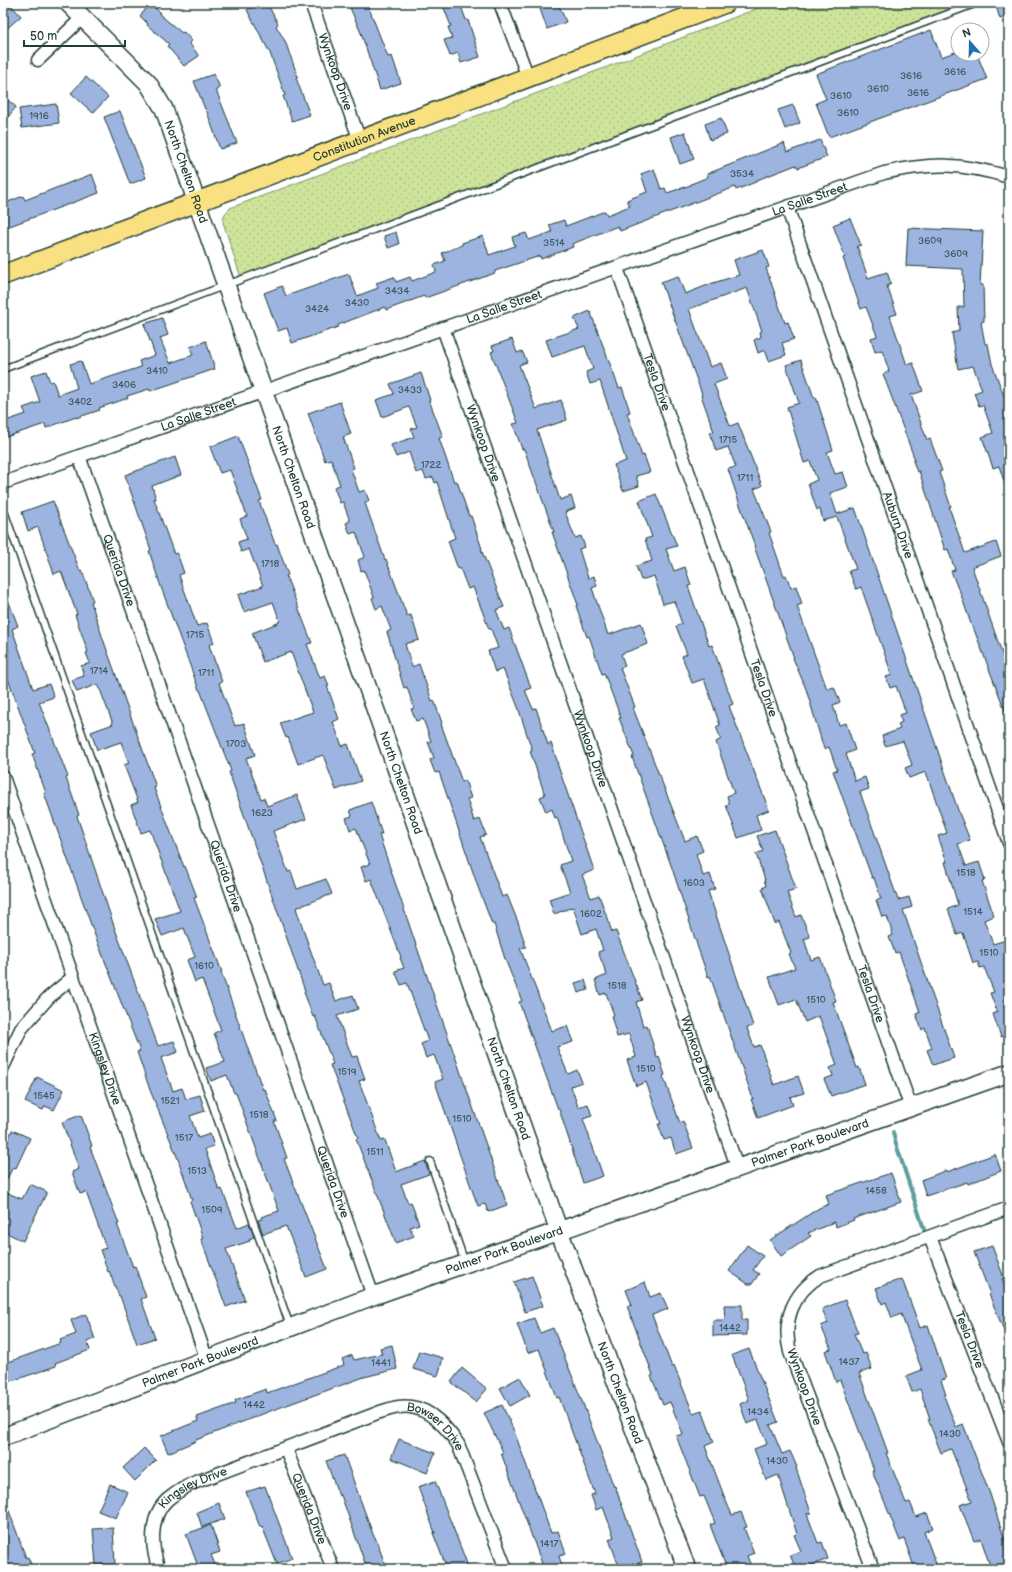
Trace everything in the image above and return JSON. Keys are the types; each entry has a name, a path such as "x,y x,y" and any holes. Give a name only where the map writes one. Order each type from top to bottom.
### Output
{"main road":[{"name":"North Chelton Road","path":"68,3 136,70 156,94 164,109 225,286 559,1231 687,1569"},
{"name":"Constitution Avenue","path":"3,275 528,77 692,9 725,3"},
{"name":"Palmer Park Boulevard","path":"3,1436 373,1296 1009,1073"}],"street":[{"name":"Wynkoop Drive","path":"311,3 360,141"},
{"path":"500,3 528,77"},
{"path":"38,60 82,18"},
{"name":"La Salle Street","path":"3,483 884,173 928,165 951,165 977,168 1009,177"},
{"name":"Auburn Drive","path":"787,207 1009,843"},
{"name":"Tesla Drive","path":"616,268 911,1108"},
{"name":"Wynkoop Drive","path":"443,328 738,1169"},
{"name":"Querida Drive","path":"79,456 373,1296"},
{"name":"Kingsley Drive","path":"3,777 207,1360"},
{"path":"3,1067 21,1029 48,998 73,977"},
{"path":"930,1237 1009,1208"},
{"name":"Wynkoop Drive","path":"873,1569 790,1352 787,1339 787,1326 794,1302 802,1291 816,1278 930,1237"},
{"name":"Tesla Drive","path":"930,1237 1009,1442"},
{"name":"Bowser Drive","path":"286,1449 396,1407 411,1407 427,1413 441,1422 458,1444 506,1569"},
{"name":"Querida Drive","path":"286,1449 333,1569"},
{"name":"Kingsley Drive","path":"158,1569 154,1551 154,1527 158,1514 166,1501 190,1484 286,1449"}],"lane":[{"path":"3,369 977,3"},
{"path":"3,508 290,1328"},
{"path":"430,1161 465,1264"}],"green space":[{"path":"771,3 973,3 241,278 223,222 224,215 230,208 607,67"}],"building":[{"path":"3,3 9,3 21,16 3,32"},
{"path":"259,3 267,3 278,24 276,26 285,41 298,77 296,78 310,115 292,121 283,96 285,95 270,53 247,10"},
{"path":"348,3 367,3 388,57 392,56 401,83 380,90 361,33"},
{"path":"442,3 460,3 466,20 468,20 480,57 461,63 458,53 450,56 444,40 452,38 448,27 451,26"},
{"path":"538,3 558,3 566,22 547,29"},
{"path":"1009,3 1009,16 1000,19 996,6"},
{"path":"150,4 160,12 159,14 182,33 184,32 192,41 189,43 199,56 184,66 167,46 169,44 147,25 148,24 140,16"},
{"path":"931,30 941,57 950,54 950,62 980,62 987,79 829,137 816,103 826,99 816,74"},
{"path":"214,74 220,88 216,90 237,143 220,149 206,109 194,81"},
{"path":"86,77 108,97 93,113 71,93"},
{"path":"3,96 16,107 3,123"},
{"path":"56,104 59,123 22,128 19,109"},
{"path":"793,105 800,123 785,129 778,110"},
{"path":"120,111 146,178 130,184 104,117"},
{"path":"721,118 727,134 710,140 705,124"},
{"path":"685,132 694,159 680,164 671,137"},
{"path":"820,140 827,157 798,168 796,165 736,190 735,187 620,231 618,226 572,244 573,247 541,259 540,256 495,271 495,273 425,298 424,296 386,310 385,307 338,325 338,327 292,343 287,328 278,331 264,293 282,286 286,296 349,274 357,296 378,288 376,283 394,277 396,282 410,277 412,281 436,272 434,265 445,261 442,253 462,245 462,243 483,236 489,255 515,246 512,237 526,233 529,240 552,232 549,225 564,220 566,226 605,211 607,215 630,206 627,200 647,192 641,174 654,169 661,189 665,188 667,193 691,185 708,177 707,174 784,143 787,152"},
{"path":"92,174 99,193 7,227 3,218 3,204 23,196 25,200"},
{"path":"850,218 861,245 857,246 868,278 887,272 891,284 887,286 897,314 890,316 907,365 913,363 923,391 911,395 927,440 930,439 942,471 939,472 965,553 996,542 1001,556 972,567 1004,659 1009,657 1009,721 951,571 955,570 948,549 945,550 919,471 917,472 913,461 915,460 883,374 889,371 882,350 875,352 871,338 877,336 866,307 861,309 843,258 845,257 833,225"},
{"path":"908,228 983,231 980,285 983,285 984,321 981,322 985,344 988,344 992,364 1007,404 1004,405 1009,418 1009,490 1007,490 999,466 993,468 982,437 993,433 983,405 979,406 974,393 982,390 973,366 958,369 952,333 959,331 958,307 964,307 963,269 906,266"},
{"path":"396,232 399,244 388,248 384,236"},
{"path":"763,250 769,267 766,268 785,323 788,322 794,339 782,343 786,355 769,361 765,350 758,353 754,340 761,337 760,332 762,331 747,288 689,309 710,367 721,363 727,379 714,384 730,426 738,423 762,486 754,489 771,532 769,533 784,576 786,575 791,588 796,586 802,604 797,606 827,689 834,687 840,702 833,705 839,725 846,723 855,750 846,754 855,781 865,777 869,789 860,792 898,900 909,897 912,907 903,910 954,1058 933,1065 927,1050 932,1048 925,1028 922,1030 916,1014 920,1012 899,952 895,953 889,937 893,935 887,916 882,917 876,900 881,899 833,771 837,770 829,747 824,749 806,689 793,658 728,469 736,467 728,447 716,451 710,433 714,432 701,395 702,394 661,282 678,276 685,294 739,275 734,260"},
{"path":"590,311 619,388 622,387 630,412 627,413 642,456 644,455 650,472 636,476 639,486 623,491 614,465 626,461 600,381 590,384 586,372 593,369 585,346 552,357 546,340 579,329 574,318"},
{"path":"162,318 168,335 160,338 170,363 193,355 190,347 206,341 215,369 150,391 149,389 127,396 128,398 99,408 100,410 46,428 45,424 3,438 3,422 26,414 23,408 40,402 31,376 46,371 50,382 53,381 58,395 77,388 70,364 81,361 89,384 141,367 139,361 155,355 144,324"},
{"path":"512,339 517,353 522,351 527,362 519,365 536,409 561,400 567,420 537,430 560,500 571,496 575,508 565,512 575,538 581,536 585,547 579,549 588,578 594,576 597,586 592,588 608,635 641,623 648,644 621,654 625,666 620,668 635,707 633,708 685,841 697,836 703,851 696,854 703,876 710,874 715,889 708,891 753,1026 747,1028 754,1047 760,1045 774,1085 798,1076 804,1093 790,1097 793,1105 758,1118 751,1099 753,1099 710,976 708,977 672,868 632,757 634,756 619,718 621,718 604,673 602,674 589,636 587,637 576,606 578,605 552,532 554,532 524,449 522,449 513,424 518,423 491,352 494,351 492,346"},
{"path":"801,360 814,398 816,397 833,450 827,452 835,474 843,472 848,487 830,493 837,514 855,508 959,813 970,840 958,844 966,866 979,862 985,880 982,881 994,916 984,920 993,944 1006,940 1009,948 1009,1034 1001,1037 993,1014 997,1012 990,993 994,992 984,967 980,968 978,962 973,963 963,933 957,935 948,909 958,905 945,862 947,862 938,836 947,833 926,772 909,778 905,768 912,765 903,741 885,746 882,736 900,729 898,724 902,722 899,715 906,713 896,686 890,688 886,677 892,675 861,587 856,589 849,571 856,569 837,517 823,521 820,509 817,510 808,484 817,480 810,461 804,463 787,407 799,403 786,365"},
{"path":"421,373 429,400 443,437 439,438 454,482 457,481 469,516 471,516 481,549 504,607 496,610 504,630 509,628 531,688 525,690 533,709 536,708 548,745 551,743 594,870 582,875 591,898 599,895 612,932 616,931 642,1000 636,1002 643,1026 647,1025 680,1123 683,1121 693,1148 676,1154 671,1138 664,1140 658,1124 661,1124 646,1082 636,1086 627,1060 636,1057 629,1034 617,1037 611,1016 614,1015 606,993 600,995 595,980 607,975 598,952 603,950 596,929 582,934 573,907 554,914 549,899 570,892 560,865 571,861 557,817 555,818 552,809 546,812 540,797 545,795 530,751 532,750 518,707 503,669 495,672 488,651 498,648 491,629 489,629 473,587 468,589 460,568 458,569 448,541 455,538 437,482 435,483 433,477 426,479 423,471 416,473 409,452 396,457 391,445 414,437 411,429 417,427 409,407 382,417 376,400 394,394 390,384"},
{"path":"340,402 351,434 343,437 354,468 351,469 359,492 365,490 369,501 365,503 385,560 386,559 407,616 411,615 419,640 405,644 412,667 419,664 432,701 434,700 462,782 465,780 471,798 467,799 474,821 480,819 486,835 480,837 502,897 507,895 518,922 526,947 520,948 552,1031 567,1026 573,1042 557,1047 568,1074 577,1070 582,1082 571,1086 578,1107 588,1104 592,1116 583,1119 603,1176 583,1183 559,1109 519,1002 522,1001 505,959 494,924 492,924 478,887 439,772 435,773 430,760 434,758 428,742 431,741 423,719 416,721 411,709 414,708 407,687 404,688 387,632 391,630 382,606 376,609 372,598 374,597 364,570 361,571 358,560 365,557 356,532 350,534 346,523 350,521 343,502 340,503 334,487 340,485 331,459 325,461 308,413"},
{"path":"238,436 262,500 259,501 275,544 277,544 288,575 286,576 312,643 307,644 320,678 325,676 329,686 327,686 339,719 333,722 342,746 348,744 361,781 336,790 323,755 298,764 288,737 286,738 280,723 313,712 291,652 263,662 252,633 280,621 273,602 244,612 238,595 263,586 249,549 241,552 238,542 247,539 240,519 247,516 230,470 220,473 210,447"},
{"path":"175,457 181,475 152,486 156,499 154,499 174,554 177,553 184,573 179,575 197,626 207,623 214,643 209,645 222,682 219,683 235,726 244,723 255,755 246,758 261,799 264,798 267,806 297,795 306,819 273,831 288,872 291,871 297,889 326,879 332,894 296,908 305,935 323,985 329,983 336,1001 353,995 358,1009 337,1016 352,1057 357,1056 365,1079 359,1081 381,1141 385,1140 396,1172 425,1161 429,1174 401,1184 408,1203 411,1202 419,1224 410,1227 414,1236 396,1243 356,1139 358,1138 330,1065 333,1064 315,1016 313,1017 304,992 305,991 229,772 231,771 161,587 149,551 151,550 125,475"},
{"path":"656,494 677,546 666,549 674,571 685,567 691,585 688,586 709,646 712,645 733,704 729,706 769,810 756,815 761,830 738,838 726,805 729,804 727,796 734,793 716,742 721,739 716,727 720,725 704,679 692,683 682,656 687,654 676,626 682,624 674,601 663,604 654,576 641,580 636,566 652,561 645,539 652,537 639,501"},
{"path":"53,501 80,571 82,570 93,601 91,602 103,639 156,787 154,788 197,897 194,898 222,972 263,1090 265,1089 277,1121 274,1121 287,1158 284,1159 327,1269 306,1277 286,1226 263,1234 258,1220 262,1219 261,1217 279,1211 236,1093 234,1093 227,1075 211,1081 206,1068 225,1062 214,1033 221,1030 202,979 195,982 187,960 195,957 184,928 162,936 155,919 180,911 150,830 141,833 131,805 138,802 124,765 129,763 121,742 97,750 91,732 113,724 98,684 77,692 72,680 84,676 81,666 90,663 86,653 88,652 75,615 77,614 61,571 54,574 38,527 28,531 22,512"},
{"path":"4,589 18,626 12,629 33,689 49,684 54,697 39,702 68,777 66,778 79,815 77,816 114,926 158,1046 174,1041 178,1052 161,1058 173,1091 182,1088 186,1099 200,1095 205,1111 190,1116 198,1138 210,1134 214,1146 205,1149 219,1190 222,1189 237,1228 249,1223 254,1237 249,1239 250,1241 226,1249 245,1300 226,1307 201,1239 203,1238 190,1201 192,1200 178,1159 150,1090 137,1052 140,1051 94,933 44,793 46,793 32,754 35,753 3,665"},
{"path":"371,802 382,834 379,835 414,939 507,1205 488,1212 485,1204 478,1206 471,1187 435,1082 443,1079 434,1055 426,1058 421,1044 428,1041 407,983 401,985 395,971 404,968 400,958 401,957 371,879 366,881 361,867 370,864 356,828 350,830 346,818 352,816 350,810"},
{"path":"775,830 796,889 787,892 796,917 801,915 810,937 804,939 811,960 820,957 836,1001 833,1002 857,1068 859,1067 865,1084 831,1096 824,1079 833,1076 830,1068 837,1065 819,1016 805,1022 796,999 779,1005 769,977 795,968 779,922 775,924 762,888 766,886 765,880 756,854 763,851 757,836"},
{"path":"585,980 588,990 578,993 575,983"},
{"path":"37,1077 64,1090 54,1110 45,1106 43,1110 25,1102"},
{"path":"81,1115 92,1146 90,1147 119,1224 117,1224 133,1267 135,1266 146,1297 141,1299 155,1338 137,1344 120,1296 109,1271 108,1272 100,1250 106,1248 86,1192 80,1194 72,1172 79,1169 62,1122"},
{"path":"12,1130 30,1138 16,1168 13,1167 3,1187 3,1152"},
{"path":"995,1154 1001,1171 968,1184 967,1182 926,1196 921,1180"},
{"path":"891,1173 901,1202 853,1219 854,1220 836,1227 835,1222 808,1233 811,1236 781,1256 770,1240 819,1208 829,1204 826,1195"},
{"path":"30,1184 47,1192 23,1241 3,1231 3,1191 22,1199"},
{"path":"747,1245 763,1256 753,1270 759,1274 752,1284 748,1284 729,1271"},
{"path":"992,1246 1004,1278 1002,1279 1009,1297 1009,1343 974,1252"},
{"path":"532,1276 543,1306 525,1312 514,1282"},
{"path":"902,1279 920,1328 928,1325 946,1379 941,1380 946,1395 944,1396 956,1427 963,1424 990,1494 1009,1553 1009,1569 991,1569 981,1539 974,1541 960,1505 972,1501 951,1449 941,1453 928,1419 930,1419 920,1389 912,1392 906,1376 922,1370 901,1314 892,1318 886,1302 882,1304 876,1288"},
{"path":"645,1282 650,1297 661,1293 668,1309 652,1315 672,1367 674,1366 693,1413 702,1410 714,1442 705,1446 732,1515 741,1512 747,1527 744,1528 754,1553 747,1556 751,1566 745,1569 727,1569 710,1525 715,1523 704,1496 700,1497 676,1436 683,1434 670,1402 663,1405 651,1376 653,1375 627,1306 632,1305 626,1290"},
{"path":"845,1300 858,1333 854,1334 862,1354 866,1353 872,1369 859,1373 888,1453 886,1453 906,1503 910,1502 916,1517 927,1513 933,1528 924,1532 938,1569 915,1569 904,1539 900,1541 872,1470 874,1470 840,1380 836,1382 825,1351 831,1349 821,1326 828,1323 822,1309"},
{"path":"724,1305 742,1305 742,1320 747,1320 747,1335 713,1336 713,1320 725,1320"},
{"path":"86,1314 95,1339 87,1342 90,1350 55,1363 56,1366 3,1384 3,1364 61,1343 60,1340 76,1334 71,1320"},
{"path":"534,1318 540,1333 553,1328 614,1487 615,1486 642,1562 620,1569 609,1539 614,1537 603,1507 596,1510 591,1495 595,1494 559,1397 557,1398 539,1349 528,1353 517,1324"},
{"path":"392,1345 397,1369 364,1377 273,1410 196,1440 168,1453 161,1436 198,1421 197,1417 236,1403 235,1400 266,1389 267,1393 344,1365 342,1359 352,1355 354,1360 382,1354 380,1348"},
{"path":"749,1349 778,1422 770,1425 782,1454 790,1451 797,1467 796,1468 811,1513 807,1514 818,1543 822,1542 828,1559 801,1569 796,1569 790,1555 801,1551 794,1535 797,1534 778,1475 766,1480 754,1449 767,1444 758,1420 747,1424 740,1404 749,1400 732,1355"},
{"path":"419,1351 443,1358 438,1376 413,1369"},
{"path":"462,1368 487,1389 476,1402 451,1382"},
{"path":"520,1377 530,1395 510,1406 500,1388"},
{"path":"502,1405 514,1431 551,1533 558,1531 566,1554 559,1556 562,1566 552,1569 544,1569 501,1453 503,1452 484,1413"},
{"path":"399,1439 435,1453 427,1473 391,1458"},
{"path":"144,1448 156,1460 135,1481 123,1468"},
{"path":"344,1455 387,1569 367,1569 341,1495 339,1496 326,1461"},
{"path":"435,1481 468,1569 447,1569 433,1533 435,1533 418,1487"},
{"path":"110,1484 128,1492 116,1518 98,1511"},
{"path":"265,1486 292,1558 277,1564 262,1526 260,1527 246,1492"},
{"path":"4,1497 26,1558 28,1557 33,1569 3,1569 3,1566 9,1564 3,1549"},
{"path":"219,1503 225,1519 202,1527 197,1512"},
{"path":"211,1525 220,1552 211,1555 217,1569 199,1569 186,1534"},
{"path":"113,1528 115,1564 96,1565 93,1529"}],"waterway":[{"path":"893,1132 924,1229"}]}
